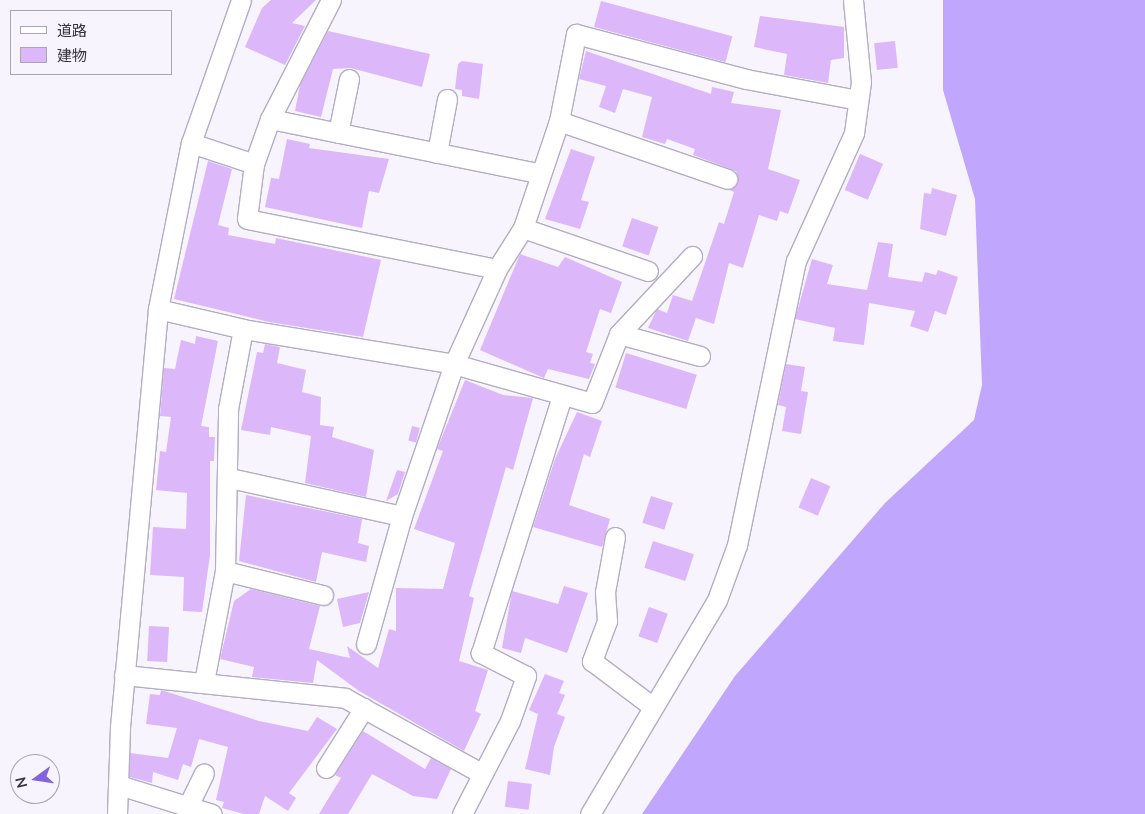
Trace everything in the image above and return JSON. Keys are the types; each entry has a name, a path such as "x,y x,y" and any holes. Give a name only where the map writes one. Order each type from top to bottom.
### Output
{"street":[{"path":"117,814 124,675 158,309 191,143 241,0"},
{"path":"331,0 270,119 254,164 247,219 497,269"},
{"path":"590,814 717,600 737,545 796,261 854,133 861,49 853,0"},
{"path":"366,644 402,516 454,364 497,269 523,228 538,173 559,121 576,34 746,79 858,100"},
{"path":"338,133 349,79"},
{"path":"437,153 448,99"},
{"path":"270,119 538,173"},
{"path":"559,121 727,179"},
{"path":"191,143 254,164"},
{"path":"523,228 648,271"},
{"path":"158,309 243,329 454,364 592,403 619,334 692,256"},
{"path":"204,682 225,571 230,478 228,409 243,329"},
{"path":"619,334 700,356"},
{"path":"462,814 481,773 510,720 526,676 481,653 562,396"},
{"path":"230,478 402,516"},
{"path":"615,536 605,592 608,621 592,661 652,707"},
{"path":"225,571 323,596"},
{"path":"124,675 345,698 481,773"},
{"path":"326,768 364,708"},
{"path":"189,804 204,773"},
{"path":"119,785 189,804 212,814"}],"shaded area":[{"path":"943,0 1145,0 1145,814 642,814 735,676 885,503 974,420 982,385 975,199 943,90"}],"building":[{"path":"271,0 316,0 292,23 305,26 285,65 245,47 262,8"},
{"path":"601,1 732,36 725,62 594,27"},
{"path":"760,16 844,27 844,58 831,60 828,83 784,75 787,54 754,47"},
{"path":"328,31 430,54 422,87 351,68 333,69 321,117 295,111 300,85"},
{"path":"895,41 898,68 877,70 874,43"},
{"path":"586,51 711,94 712,87 734,92 731,103 781,110 768,169 800,180 788,214 780,211 777,221 759,215 743,268 729,263 714,324 696,318 688,341 648,328 657,309 667,313 673,295 692,301 719,222 724,224 734,192 730,190 738,176 736,171 693,155 695,149 667,139 665,144 642,137 652,97 623,89 615,113 599,107 606,86 579,79"},
{"path":"462,61 483,64 479,99 462,96 462,90 455,89 458,64"},
{"path":"287,139 310,144 309,148 389,159 379,193 369,191 362,228 265,207 271,178 279,179"},
{"path":"571,149 595,157 581,200 589,202 580,229 545,219"},
{"path":"860,154 883,164 868,200 845,190"},
{"path":"208,161 232,169 218,225 229,228 228,235 275,244 276,238 381,260 363,337 269,322 174,299"},
{"path":"932,188 957,195 946,236 920,229 924,193 931,194"},
{"path":"632,218 658,227 649,255 622,246"},
{"path":"878,242 893,244 888,277 922,282 925,272 936,275 938,270 958,277 946,315 935,311 928,332 910,326 915,311 869,303 864,345 833,341 835,328 795,319 812,259 833,265 827,284 867,290"},
{"path":"520,254 558,267 565,257 622,282 611,313 600,309 586,352 593,354 590,363 595,364 589,379 548,369 544,378 480,350"},
{"path":"196,336 218,341 201,426 209,427 209,437 215,437 214,461 210,461 210,555 202,612 183,611 184,577 150,575 153,527 186,529 187,493 156,490 160,451 166,452 171,417 160,416 164,368 175,369 181,340 195,344"},
{"path":"265,344 280,347 277,363 306,370 302,392 321,397 320,425 334,427 332,437 374,450 366,497 305,483 311,436 271,427 270,435 241,430 257,352 263,353"},
{"path":"626,353 697,375 686,409 615,387"},
{"path":"786,364 805,367 801,391 808,392 801,434 782,431 786,407 778,405"},
{"path":"465,380 503,395 533,398 513,470 506,467 469,596 474,598 459,661 488,670 475,711 481,714 464,751 359,691 317,660 313,683 252,677 254,667 220,659 234,601 251,589 320,606 309,649 350,658 347,646 378,668 389,629 396,631 396,588 443,589 455,543 414,529 443,451 437,449"},
{"path":"577,412 602,421 590,457 584,454 569,505 610,519 602,547 533,527 555,459"},
{"path":"412,426 420,428 416,442 408,441"},
{"path":"397,470 405,472 398,494 386,501"},
{"path":"811,478 830,486 818,516 798,507"},
{"path":"246,495 362,519 358,543 369,546 366,562 322,552 316,582 239,561"},
{"path":"651,496 673,503 664,530 642,523"},
{"path":"653,541 694,554 685,581 644,568"},
{"path":"564,586 588,593 567,653 525,638 521,653 502,648 512,591 558,604"},
{"path":"369,592 360,623 343,627 337,599"},
{"path":"649,607 668,614 657,643 638,636"},
{"path":"149,626 169,627 167,662 147,661"},
{"path":"545,674 564,681 559,693 565,695 557,714 565,717 554,747 550,775 525,769 538,714 529,710"},
{"path":"161,690 259,721 308,731 317,717 337,729 289,793 296,798 288,811 265,796 259,814 244,814 222,808 224,802 216,800 228,747 199,739 191,767 183,764 178,780 153,772 152,783 130,777 130,753 168,758 177,728 146,724 150,694 160,695"},
{"path":"363,731 425,769 431,758 451,769 437,799 413,796 372,774 348,814 319,814 341,778 335,775"},
{"path":"508,781 532,784 529,810 505,807"}]}
